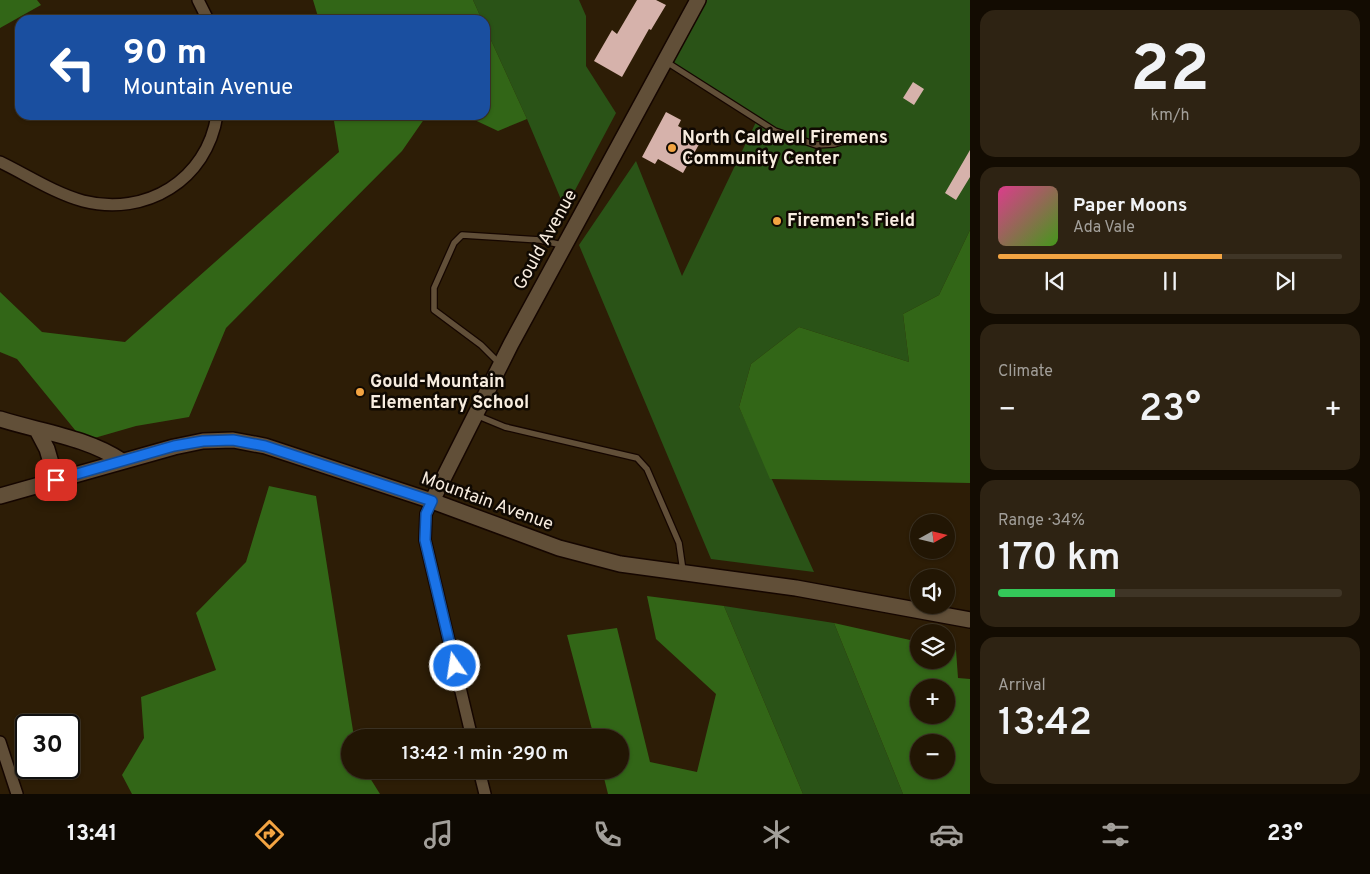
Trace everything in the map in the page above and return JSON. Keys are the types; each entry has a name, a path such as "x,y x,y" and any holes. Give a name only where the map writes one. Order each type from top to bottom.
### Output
{"street":[{"path":"198,0 206,15"},
{"name":"Gould Avenue","path":"432,501 500,364 698,0"},
{"path":"0,162 81,200 115,205 138,202 170,188 196,166 209,147 216,120"},
{"path":"0,419 57,434 106,450 122,461"},
{"path":"37,430 47,449 56,480"},
{"name":"Mountain Avenue","path":"0,496 174,446 203,441 233,440 265,446 432,501 589,558 683,574 806,589 970,620"},
{"path":"432,501 426,514 425,540 470,729"},
{"path":"0,742 17,794"},
{"path":"482,779 485,794"}],"lane":[{"path":"665,61 775,131 816,145 834,144 844,141"},
{"path":"500,364 481,345 434,310 434,288 454,243 462,235 540,240 564,246"},
{"path":"474,414 505,427 637,458 647,469 679,543 683,574"}],"green space":[{"path":"0,0 37,0 41,5 23,15 15,15 15,20 0,28"},
{"path":"313,0 473,0 480,15 318,15"},
{"path":"473,0 579,0 586,16 586,66 616,113 565,209 490,38 490,15 480,15"},
{"path":"700,0 970,0 970,230 939,295 903,314 909,362 799,327 751,364 739,407 814,572 711,559 579,245 636,161 682,276 756,122 663,64"},
{"path":"490,38 527,119 498,131 475,120 490,120"},
{"path":"334,120 424,120 402,151 226,328 189,417 136,426 84,441 17,359 0,352 0,292 42,332 125,342 339,152"},
{"path":"970,230 970,483 770,479 739,407 751,364 799,327 909,362 903,314 939,295"},
{"path":"269,486 316,496 353,729 341,729 341,779 371,779 380,794 132,794 122,775 144,738 141,697 216,670 196,613 246,562"},
{"path":"647,596 724,606 803,794 608,794 604,779 629,779 629,729 592,729 567,635 617,628 650,762 697,772 716,694 656,639"},
{"path":"724,606 834,623 903,794 803,794"},
{"path":"834,623 910,640 910,669 955,669 956,650 958,678 970,679 970,794 903,794"}],"building":[{"path":"637,0 656,0 666,5 651,30 649,29 622,77 594,61 612,30 617,34"},
{"path":"913,82 924,89 914,105 903,98"},
{"name":"North Caldwell Firemens Community Center","path":"666,112 681,120 678,126 702,139 683,173 658,159 655,164 642,157"},
{"path":"970,150 970,177 956,200 945,193"}],"place":[{"name":"North Caldwell Firemens Community Center","path":"672,148"},
{"name":"Firemen's Field","path":"777,221"},
{"name":"Gould-Mountain Elementary School","path":"360,392"}],"route":[{"path":"56,480 174,446 203,441 233,440 265,446 295,455 432,501 426,514 424,526 425,540 455,666"}]}
